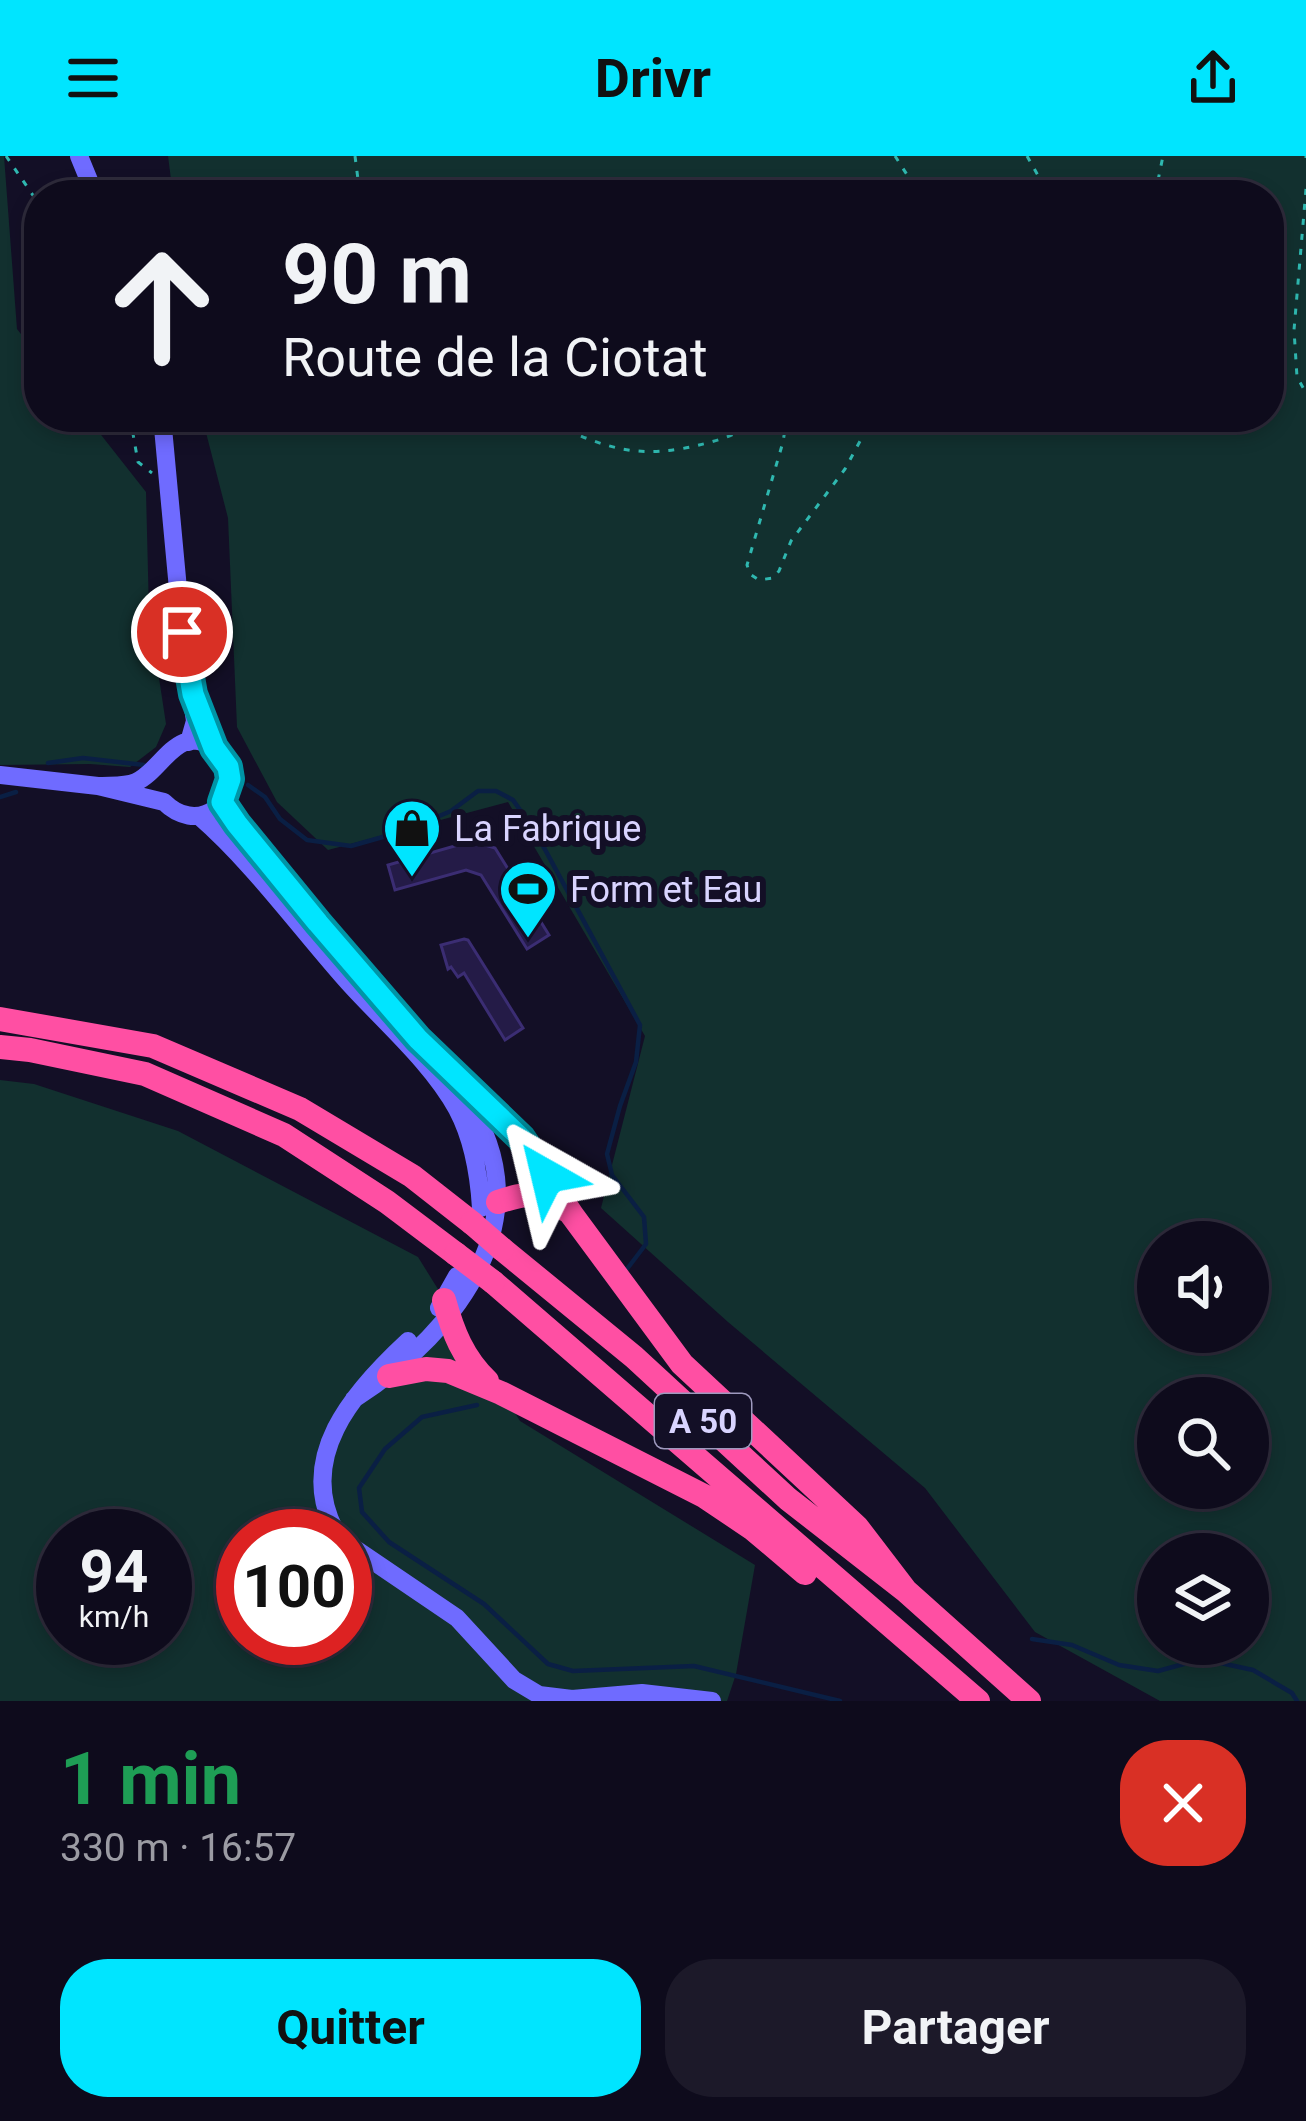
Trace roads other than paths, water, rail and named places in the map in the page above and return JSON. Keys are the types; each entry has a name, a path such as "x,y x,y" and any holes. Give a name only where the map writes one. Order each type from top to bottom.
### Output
{"highway":[{"name":"A 50","path":"0,1019 152,1046 299,1108 412,1176 487,1213 502,1249 634,1357 788,1499 906,1591 1029,1701"},
{"path":"418,1039 521,1138 682,1364 856,1527 906,1591"},
{"name":"A 50","path":"0,1047 145,1074 284,1135 387,1202 978,1701"},
{"path":"487,1213 522,1194 548,1196 572,1215"},
{"path":"447,1309 469,1364 501,1393"},
{"path":"389,1376 448,1370 501,1393 704,1496 848,1604 878,1613"}],"main road":[{"path":"163,432 182,632 193,694 195,721 189,742"},
{"path":"0,775 98,786 164,802 179,813 208,813 222,802 230,779 193,694"},
{"path":"98,786 138,781 168,752 189,742 214,748"},
{"path":"160,761 156,782 164,802"},
{"path":"222,802 477,1114 491,1147 484,1260 389,1376 354,1399"},
{"path":"199,815 435,1077 457,1110 487,1213"},
{"path":"328,1509 323,1470 340,1416 380,1367 447,1309"},
{"path":"372,1560 446,1609 476,1635 514,1680 539,1695 572,1699 643,1693 712,1701"}],"waterway":[{"path":"48,763 83,758 144,765"},
{"path":"248,785 307,840 351,846 451,811 478,791 496,791 513,800 535,831 640,1025 636,1062 607,1154 612,1175 644,1217 646,1244 627,1269"},
{"path":"0,797 16,792"},
{"path":"477,1405 422,1417 385,1449 359,1488 362,1512 389,1542 484,1604 548,1664 573,1671 694,1666 840,1701"},
{"path":"1032,1639 1072,1645 1119,1665 1158,1671 1202,1659 1253,1670 1292,1693 1297,1701"}],"place":[{"name":"La Fabrique","path":"412,879"},
{"name":"Form et Eau","path":"528,940"}]}
